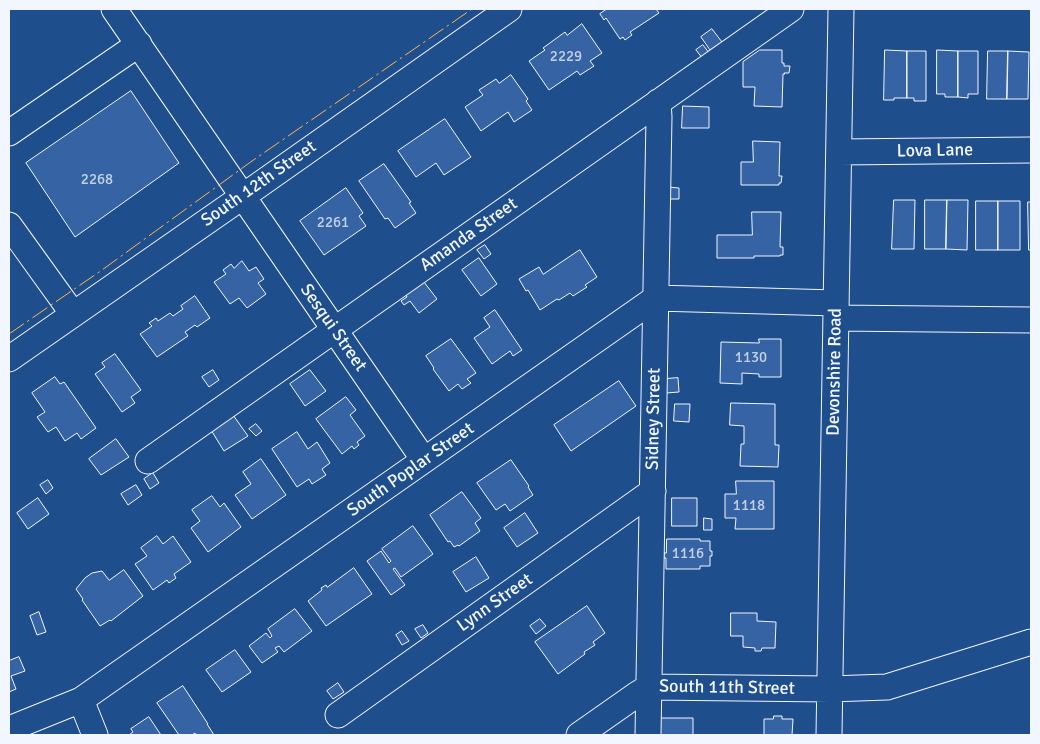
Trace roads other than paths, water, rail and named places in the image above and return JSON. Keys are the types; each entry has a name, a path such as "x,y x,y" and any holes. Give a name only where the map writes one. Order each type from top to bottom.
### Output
{"street":[{"name":"Sesqui Street","path":"114,9 424,460"},
{"name":"Amanda Street","path":"148,461 791,9"},
{"name":"Devonshire Road","path":"829,735 841,9"},
{"name":"South 12th Street","path":"9,359 501,11"},
{"path":"9,133 139,44"},
{"name":"Sidney Street","path":"648,735 658,102"},
{"name":"Lova Lane","path":"839,152 1031,150"},
{"path":"9,225 73,314"},
{"path":"656,298 836,311 1031,320"},
{"name":"South Poplar Street","path":"9,729 81,700 656,298"},
{"name":"Lynn Street","path":"338,715 653,491"},
{"name":"South 11th Street","path":"579,735 649,687 887,688 1031,642"},
{"path":"81,700 95,735"}]}
